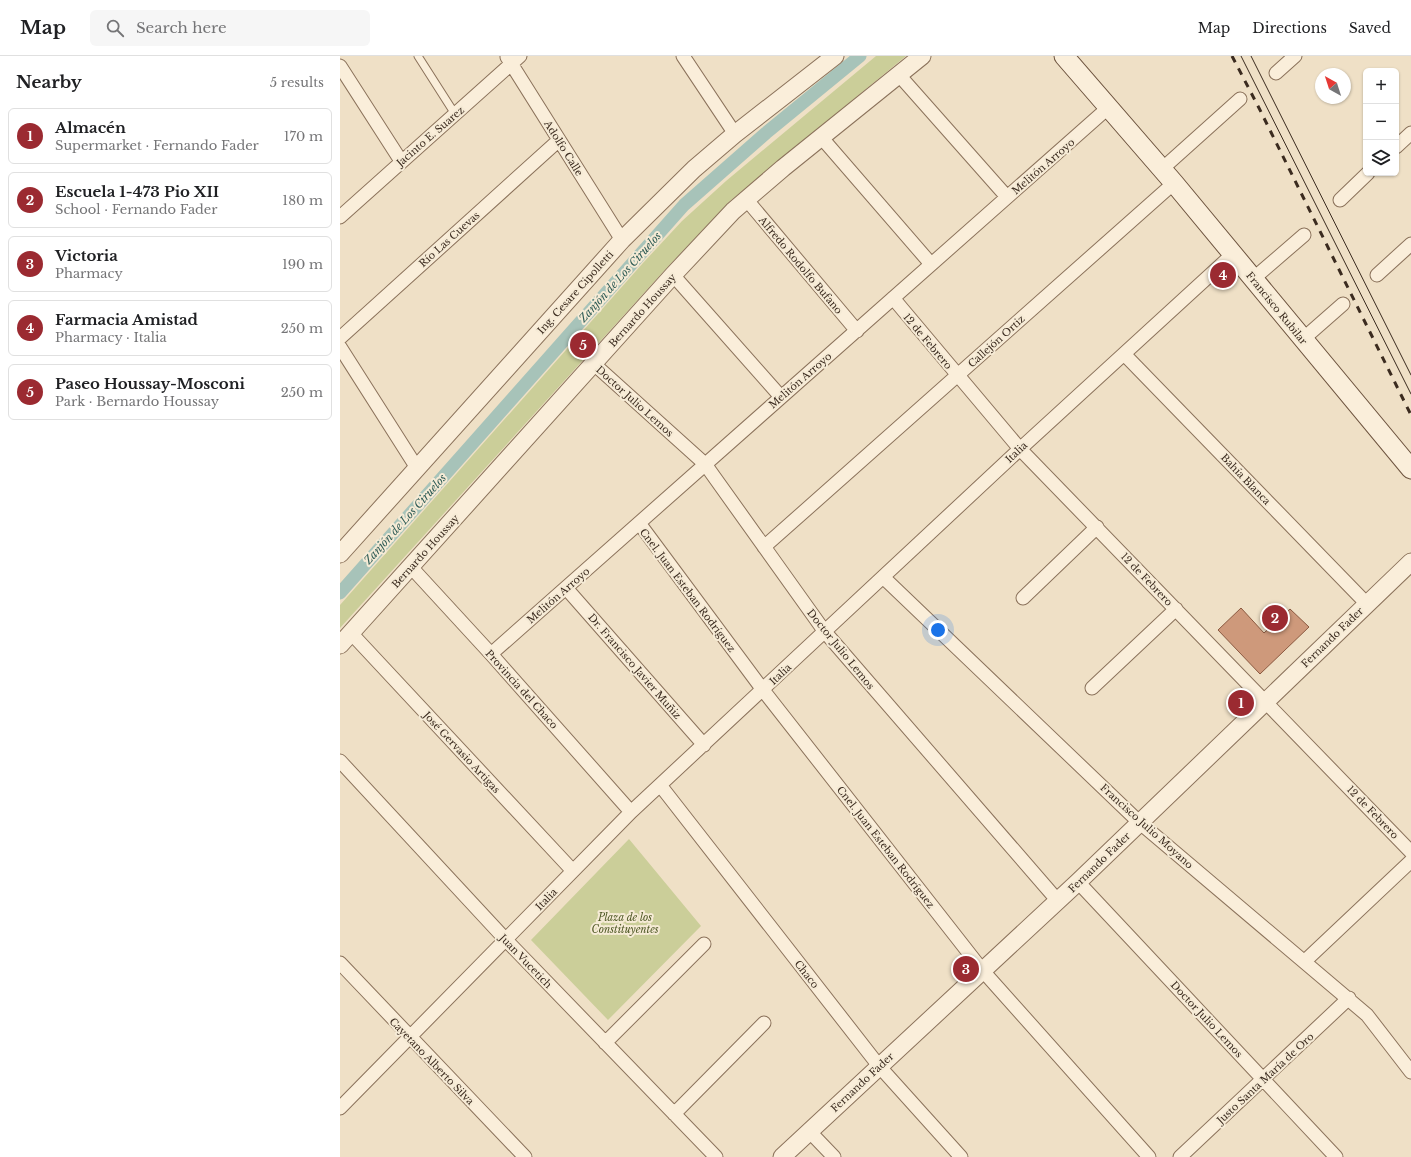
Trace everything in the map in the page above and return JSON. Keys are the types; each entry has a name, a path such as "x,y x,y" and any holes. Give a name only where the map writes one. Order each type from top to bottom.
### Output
{"main road":[{"name":"Francisco Rubilar","path":"1064,56 1168,176 1302,340 1411,469"}],"street":[{"path":"683,56 735,134"},
{"name":"Ing. Cesare Cipolletti","path":"340,554 622,240 694,170 735,134 835,56"},
{"name":"Bernardo Houssay","path":"346,639 733,210 922,56"},
{"path":"1276,73 1295,56"},
{"name":"Jacinto E. Suarez","path":"340,217 455,114 512,58"},
{"name":"Adolfo Calle","path":"512,58 558,140 622,240"},
{"path":"340,66 401,161"},
{"path":"899,75 1007,197"},
{"name":"Callejón Ortiz","path":"764,547 957,375 1168,176 1240,100"},
{"name":"Melitón Arroyo","path":"491,654 1109,107"},
{"path":"1399,144 1411,133"},
{"path":"821,137 931,264"},
{"name":"Río Las Cuevas","path":"340,338 558,140"},
{"path":"1340,200 1365,176"},
{"name":"Alfredo Rodolfo Bufano","path":"746,199 857,330"},
{"path":"1253,279 1304,235"},
{"path":"1377,275 1411,244"},
{"name":"Italia","path":"340,1108 631,812 1020,448 1233,254"},
{"path":"673,275 781,397"},
{"name":"12 de Febrero","path":"893,298 1020,448 1411,852"},
{"path":"1302,340 1343,304"},
{"path":"340,347 417,468"},
{"name":"Bahía Blanca","path":"1124,354 1368,604"},
{"name":"Doctor Julio Lemos","path":"594,364 705,464 825,632 1058,901"},
{"name":"Cnel. Juan Esteban Rodríguez","path":"639,523 763,690 983,971 1149,1157"},
{"path":"1023,598 1097,527"},
{"name":"Fernando Fader","path":"782,1157 878,1066 1058,901 1411,562"},
{"name":"Provincia del Chaco","path":"411,567 491,654 631,812"},
{"name":"Francisco Julio Moyano","path":"883,577 1139,822 1349,998 1367,1015 1411,1072"},
{"name":"Dr. Francisco Javier Muñiz","path":"566,588 704,745"},
{"path":"1092,688 1176,609"},
{"name":"José Gervasio Artigas","path":"346,639 573,871"},
{"name":"Juan Vucetich","path":"340,761 506,940 716,1157"},
{"name":"Chaco","path":"660,785 878,1066 961,1157"},
{"path":"1305,961 1411,861"},
{"name":"Doctor Julio Lemos","path":"1078,882 1336,1157"},
{"path":"605,1043 704,944"},
{"name":"Cayetano Alberto Silva","path":"340,963 525,1157"},
{"name":"Justo Santa María de Oro","path":"1180,1157 1349,998"},
{"path":"674,1114 764,1023"},
{"path":"810,1132 834,1157"}],"lane":[{"path":"418,56 455,114"}],"green space":[{"path":"876,56 906,56 730,201 663,272 340,628 340,605 682,221 726,181"},
{"name":"Plaza de los Constituyentes","path":"629,839 701,926 608,1020 531,940"}],"building":[{"path":"1241,608 1264,633 1290,609 1309,627 1260,674 1218,630"}],"waterway":[{"name":"Zanjón de Los Ciruelos","path":"340,593 684,205 766,133 860,56"}],"tram line":[{"path":"1241,56 1411,394"},
{"path":"1251,56 1411,375"}],"railway":[{"path":"1232,56 1411,415"}],"place":[{"name":"Farmacia Amistad","path":"1223,275"},
{"name":"Paseo Houssay-Mosconi","path":"583,345"},
{"name":"Escuela 1-473 Pio XII","path":"1275,618"},
{"name":"Almacén","path":"1241,703"},
{"name":"Victoria","path":"966,969"}]}
